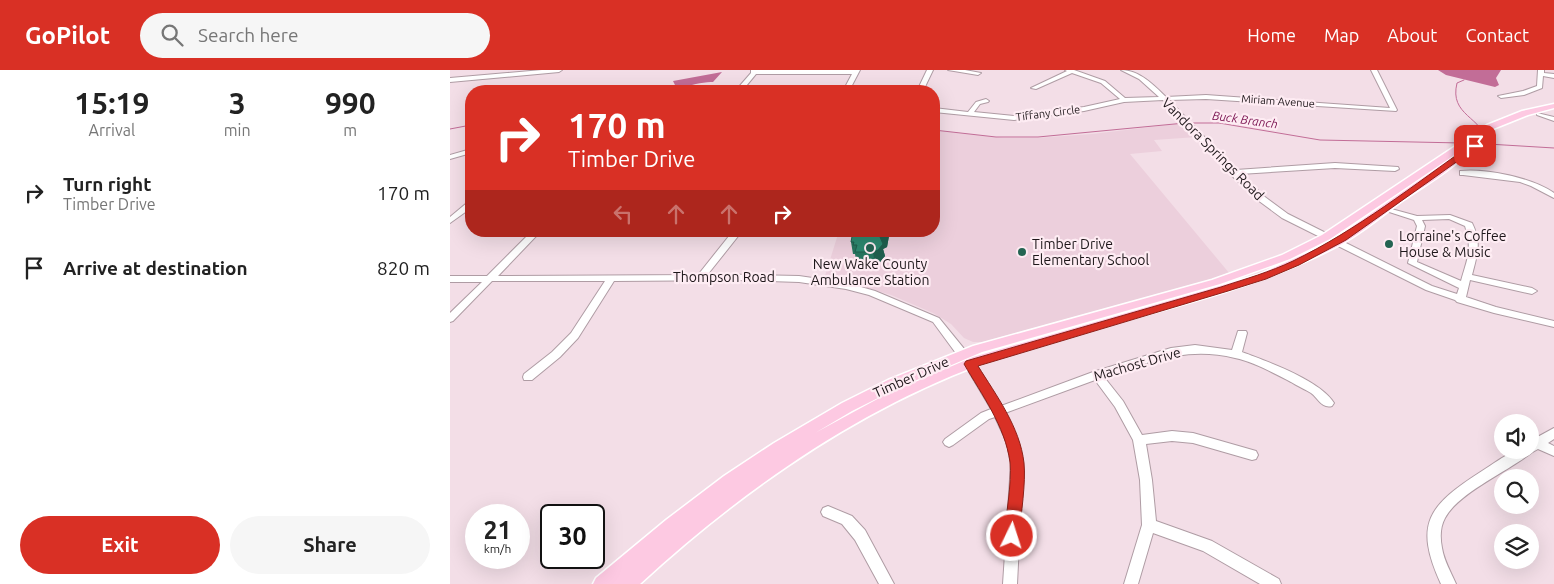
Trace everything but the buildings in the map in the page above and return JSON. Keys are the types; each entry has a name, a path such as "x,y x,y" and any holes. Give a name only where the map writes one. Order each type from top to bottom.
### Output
{"main road":[{"name":"Timber Drive","path":"602,584 672,525 730,481 780,447 855,403 893,384 967,359 1262,277 1296,263 1490,127 1519,115 1554,106"},
{"name":"Timber Drive","path":"1331,240 1384,208 1500,130 1539,114 1554,111"},
{"name":"Timber Drive","path":"626,584 682,535 788,457 863,413 967,359"}],"street":[{"path":"450,80 560,70"},
{"path":"923,85 930,70"},
{"path":"951,70 978,72"},
{"name":"Vandora Springs Road","path":"1124,70 1146,82 1233,172 1285,216 1429,288 1460,300 1554,324"},
{"name":"Miriam Avenue","path":"1162,97 1230,98 1394,110 1374,70"},
{"path":"744,85 754,71 856,71 849,85"},
{"path":"1034,88 1070,71 1103,82 1124,100"},
{"path":"1501,96 1524,94 1537,89 1541,84 1541,72 1554,76"},
{"name":"Tiffany Circle","path":"940,111 1000,117 1031,116 1084,109 1124,100 1162,97"},
{"path":"969,114 978,103 986,101"},
{"path":"1539,114 1554,119"},
{"path":"450,157 465,153"},
{"path":"1233,172 1325,165 1364,165 1395,169"},
{"path":"1464,173 1521,180 1537,186 1554,196"},
{"path":"1384,208 1417,218 1445,216 1458,219 1469,225 1474,241 1474,251 1460,300"},
{"path":"450,221 465,209"},
{"path":"1417,218 1421,226 1412,263 1463,286"},
{"path":"450,319 531,237"},
{"path":"701,277 733,237"},
{"path":"1466,276 1532,291"},
{"name":"Thompson Road","path":"450,279 701,277 799,279 838,284 872,293 936,320 967,359 999,412 1013,442 1017,464 1010,584"},
{"path":"528,377 566,345 580,328 595,300 611,278"},
{"path":"1236,354 1242,333"},
{"name":"Machost Drive","path":"949,442 985,416 1097,375 1171,352 1195,349 1236,354 1264,364 1315,390 1328,403"},
{"path":"1097,375 1119,404 1139,440 1146,480 1149,525 1131,584"},
{"path":"1539,442 1554,433"},
{"path":"1139,440 1172,436 1192,438 1252,455"},
{"path":"1539,448 1554,451"},
{"path":"1449,584 1441,568 1434,541 1438,520 1443,509 1457,496 1513,459"},
{"path":"828,512 847,520 860,535 886,584"},
{"path":"1149,525 1208,546 1274,584"}],"shaded area":[{"path":"1438,70 1501,70 1496,78 1499,85 1495,87 1446,75"},
{"path":"722,72 713,82 675,85 673,81"},
{"name":"Timber Drive Elementary School","path":"1184,123 1197,137 1154,140 1162,151 1130,154 1230,274 983,342 973,342 964,338 951,324 933,313 891,295 857,285 824,279 837,237 940,237 940,131 1003,138 1092,134"}],"waterway":[{"path":"1464,80 1457,83 1456,94 1458,103 1480,127 1489,144"},
{"name":"Buck Branch","path":"940,131 996,137 1038,137 1185,123"},
{"name":"Buck Branch","path":"1190,123 1219,123 1320,140 1461,143"},
{"name":"Buck Branch","path":"450,129 465,126"},
{"name":"Buck Branch","path":"1471,143 1554,148"}],"place":[{"name":"Lorraine's Coffee House & Music","path":"1389,244"},
{"name":"New Wake County Ambulance Station","path":"870,248"},
{"name":"Timber Drive Elementary School","path":"1022,252"}],"route":[{"path":"1012,536 1017,464 1013,442 999,412 970,364 984,358 1224,289 1262,277 1296,263 1331,246 1475,146"}]}
